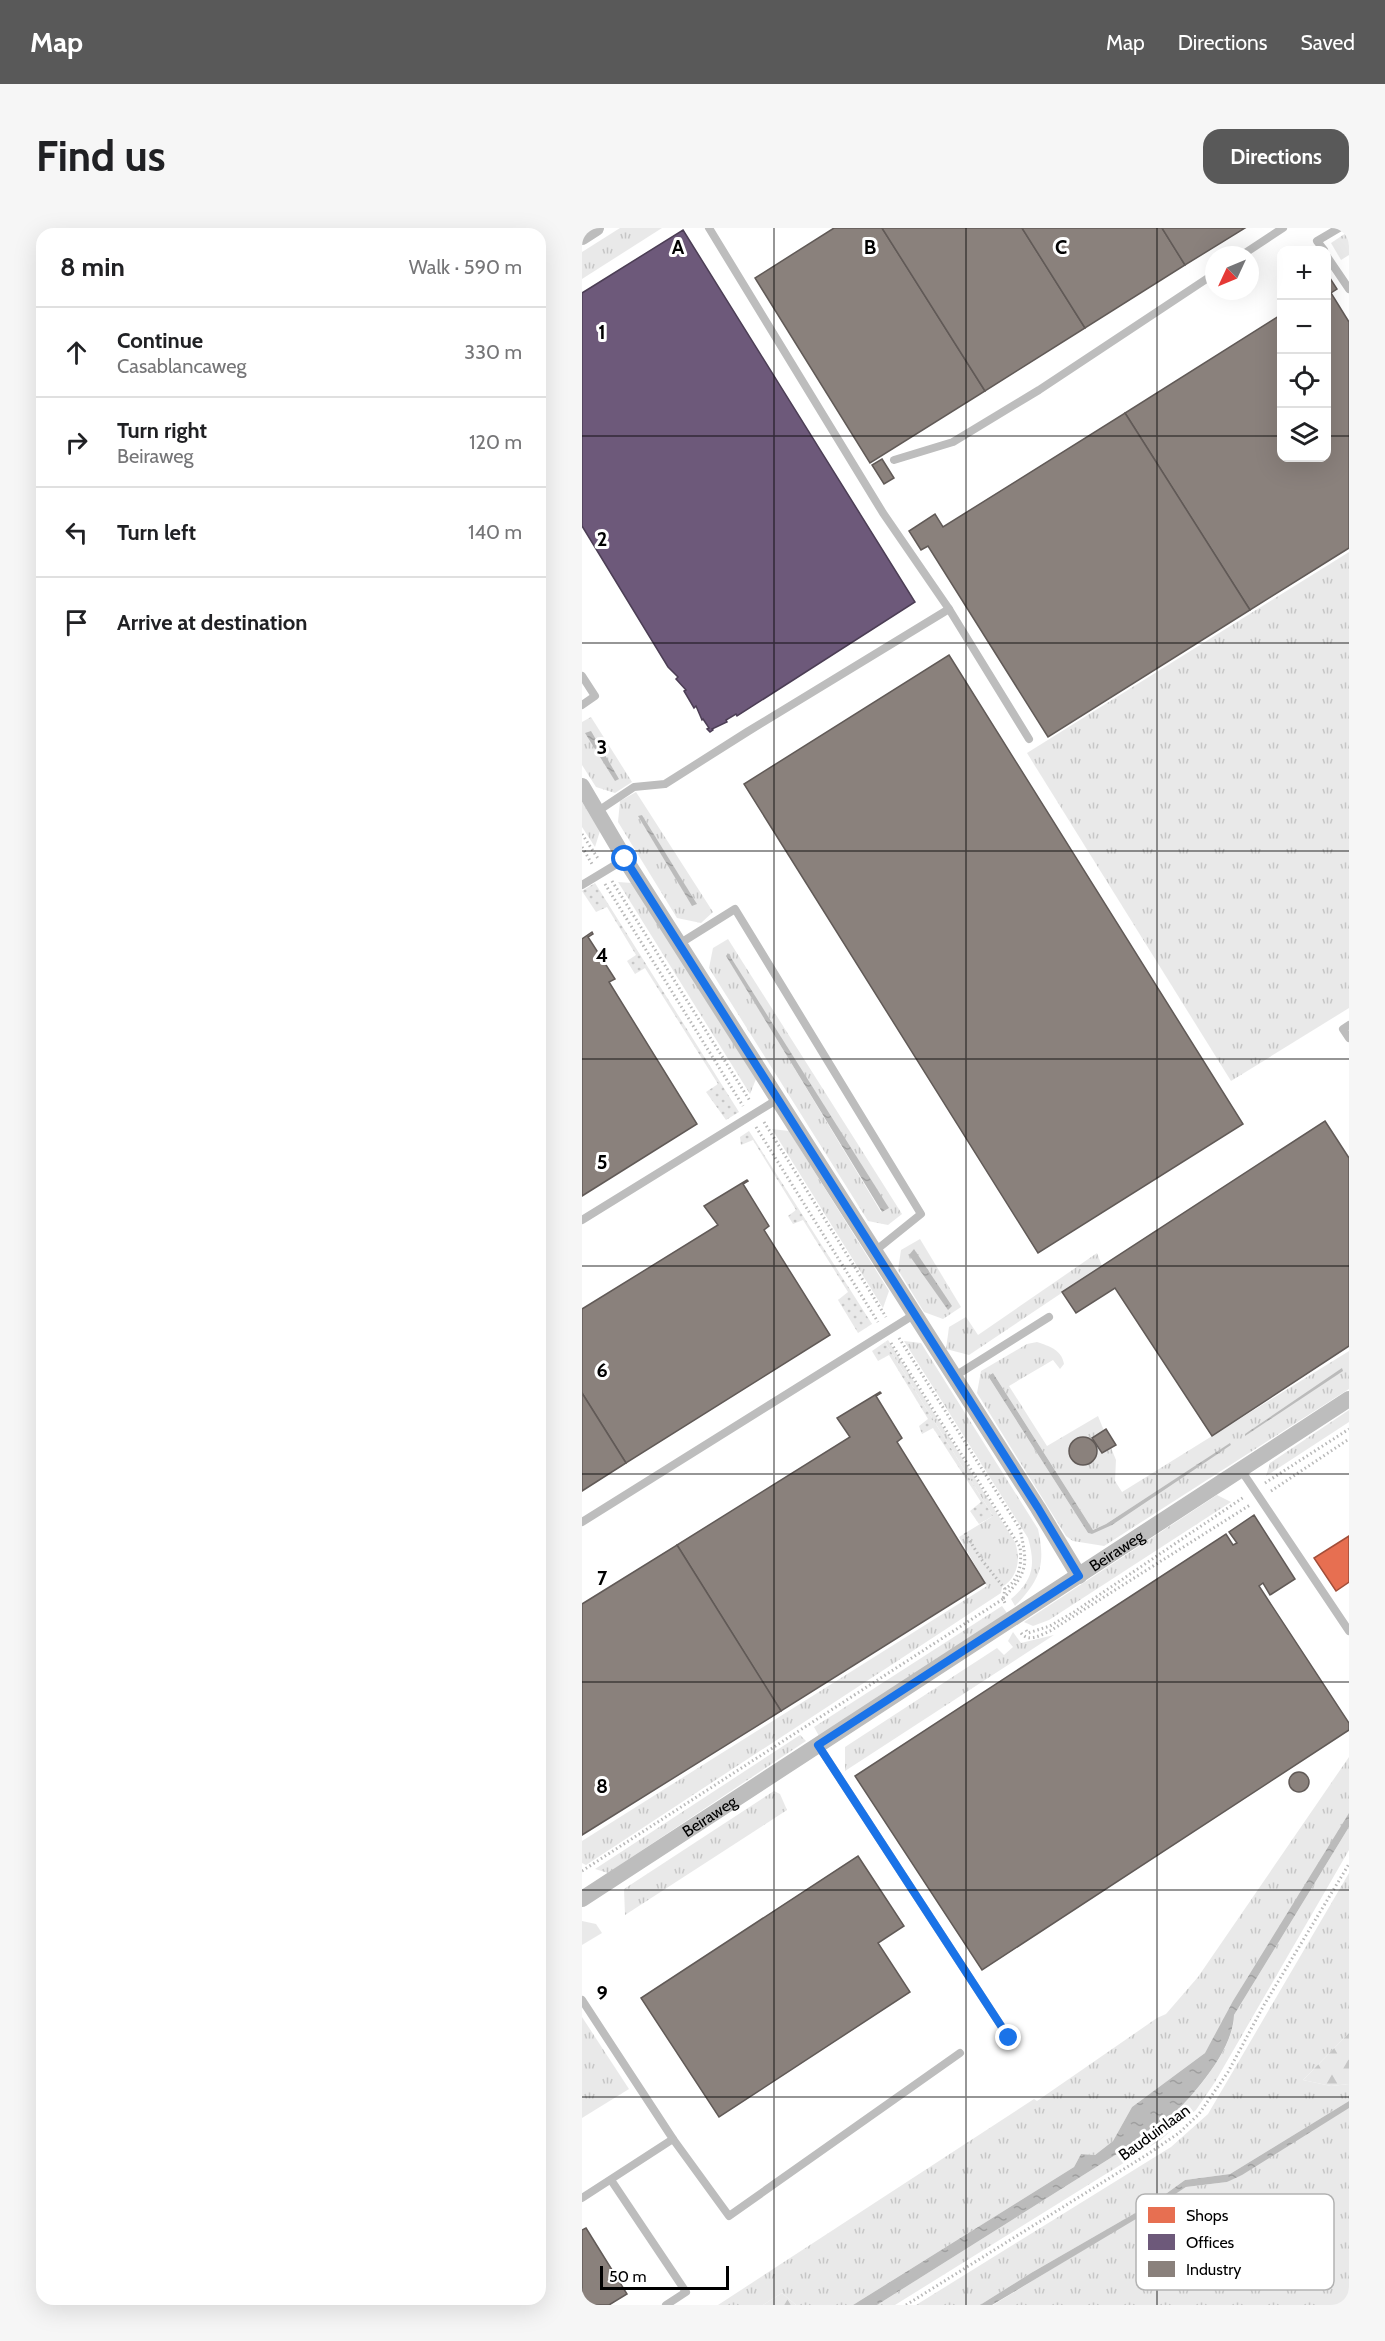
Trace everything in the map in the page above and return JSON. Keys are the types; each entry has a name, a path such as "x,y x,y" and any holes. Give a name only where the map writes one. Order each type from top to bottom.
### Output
{"street":[{"path":"582,237 596,228"},
{"path":"582,786 625,859 1079,1576"},
{"name":"Beiraweg","path":"584,1894 818,1745 1349,1399"}],"lane":[{"path":"709,228 883,513 949,609 1029,739"},
{"path":"1256,246 1283,228"},
{"path":"1321,246 1317,241 1339,228"},
{"path":"1331,262 1349,289"},
{"path":"894,460 953,442 1039,390 1205,280"},
{"path":"598,811 634,787 665,784 949,609"},
{"path":"582,676 595,696 582,705"},
{"path":"582,885 625,859"},
{"path":"680,944 735,909 921,1214 875,1251"},
{"path":"1349,1025 1343,1029 1349,1038"},
{"path":"582,1220 778,1099"},
{"path":"582,1521 915,1314"},
{"path":"955,1377 1049,1317"},
{"path":"1240,1470 1349,1631"},
{"path":"818,1745 1009,2038"},
{"path":"582,2000 673,2139 729,2216 960,2053"},
{"path":"582,2198 673,2139"},
{"path":"612,2180 686,2292 666,2305"}],"path":[{"path":"582,847 1017,1542 1021,1561 1019,1573 1012,1584 1005,1589 981,1559 965,1533"},
{"path":"1050,1632 1349,1439"},
{"name":"Beiraweg","path":"582,1871 1003,1599"},
{"name":"Bauduinlaan","path":"906,2305 1148,2154 1179,2133 1199,2114 1228,2072 1264,2005 1349,1864"}],"green space":[{"path":"620,228 662,228 582,279 582,252"},
{"path":"1349,231 1349,255 1341,260 1331,243"},
{"path":"1349,552 1349,1008 1231,1081 1027,753"},
{"path":"591,717 632,782 615,793 596,787 582,765 582,722"},
{"path":"636,792 713,912 701,923 677,918 618,822 620,801","holes":["642,815 696,903 692,905 639,817"]},
{"path":"582,802 600,831 595,847 582,827"},
{"path":"618,882 632,883 756,1079 750,1094"},
{"path":"595,883 739,1112 726,1120 706,1092 718,1084 645,968 635,974 627,961 636,955 607,907 596,912 582,891"},
{"path":"728,939 902,1214 888,1225 868,1221 709,968 713,948","holes":["726,955 888,1208 881,1212"]},
{"path":"772,1129 789,1131 889,1291 883,1308"},
{"path":"749,1131 872,1324 858,1333 838,1300 848,1292 803,1220 793,1224 788,1216 796,1210 753,1140 741,1145 740,1137"},
{"path":"920,1239 961,1307 943,1319 924,1312 898,1270 901,1250"},
{"path":"1097,1253 1102,1266 969,1355 946,1349 949,1327 966,1317 978,1335"},
{"path":"888,1340 1015,1542 1018,1561 1015,1573 1002,1587 1001,1593 586,1865 582,1863 582,1841 987,1586 959,1537 993,1516 885,1342"},
{"path":"904,1341 921,1343 1038,1529 1041,1553 1039,1571 1030,1588 1015,1606 1011,1599 1024,1585 1031,1572 1032,1557 1028,1538"},
{"path":"885,1342 993,1516 979,1524 970,1511 981,1502 933,1428 922,1434 919,1426 928,1419 889,1355 878,1361 872,1351"},
{"path":"1037,1342 1050,1347 1061,1355 1064,1364 1060,1369 1053,1360 1009,1386 1047,1446 1098,1416 1116,1460 1115,1481 1122,1492 1349,1351 1349,1389 1104,1546 1073,1541 1066,1536 977,1393 981,1371 1027,1344","holes":["993,1373 1093,1530 1106,1524 1229,1444 1231,1445 1092,1534 1088,1533 988,1376"]},
{"path":"1349,1410 1349,1422 1266,1476 1270,1463"},
{"path":"1217,1495 1231,1502 1049,1620 1033,1626 1024,1622"},
{"path":"1002,1606 1007,1613 819,1736 814,1727"},
{"path":"1013,1632 1021,1643 1054,1635 845,1771 845,1747 997,1648 1004,1655 1013,1647 1008,1641"},
{"path":"800,1735 806,1741 608,1873 595,1869"},
{"path":"1349,1757 1349,1814 1205,2053 1132,2107 1113,2141 1095,2155 1081,2154 1074,2167 853,2305 796,2305 782,2293 763,2305 718,2305 1034,2099 1037,2101 1166,2014 1198,1977"},
{"path":"774,1791 780,1794 787,1810 625,1915 624,1889"},
{"path":"1349,1827 1349,1850 1215,2082 1196,2110 1159,2141 895,2305 877,2305 1163,2125 1174,2115 1208,2075 1218,2059 1227,2044 1234,2015"},
{"path":"1349,1873 1349,2033 1303,2080 1331,2086 1349,2084 1349,2101 1230,2174 1185,2180 1166,2194 1136,2194 1136,2213 980,2305 916,2305 1171,2147 1208,2114"},
{"path":"582,1921 596,1924 602,1933 582,1945"},
{"path":"582,2017 629,2089 582,2118"},
{"path":"1349,2033 1349,2084 1331,2086 1303,2080"},
{"path":"1349,2107 1349,2305 993,2305 1136,2218 1136,2290 1334,2290 1334,2194 1175,2194 1186,2187 1227,2182"},
{"path":"782,2293 796,2305 763,2305"}],"water":[{"path":"591,731 619,779 615,781 585,733"},
{"path":"642,815 697,904 692,906 638,816"},
{"path":"728,953 889,1208 882,1212 726,956"},
{"path":"914,1249 952,1306 948,1310 909,1255"},
{"path":"1342,1368 1343,1371 1245,1436 1245,1434"},
{"path":"993,1373 1093,1530 1106,1524 1230,1443 1231,1445 1112,1525 1092,1534 1088,1533 988,1376"},
{"path":"1349,1813 1349,1827 1234,2015 1232,2030 1218,2060 1197,2089 1163,2125 877,2305 853,2305 1074,2167 1081,2154 1095,2155 1113,2141 1132,2107 1205,2053 1233,2001"},
{"path":"1349,2101 1349,2108 1242,2175 1227,2182 1186,2187 1175,2194 1166,2194 1185,2180 1230,2174"},
{"path":"1136,2213 1136,2219 992,2305 980,2305"}],"building: Shops":[{"path":"1349,1536 1349,1582 1336,1591 1314,1558"}],"building: Offices":[{"path":"683,230 915,602 710,732 696,706 694,708 684,691 686,690 676,679 678,677 668,667 582,526 582,293"}],"building: Industry":[{"path":"834,228 882,228 985,391 870,463 755,278"},
{"path":"882,228 1022,228 1085,328 985,391"},
{"path":"1022,228 1162,228 1185,265 1085,328"},
{"path":"1162,228 1245,228 1216,246 1205,246 1205,253 1185,265"},
{"path":"1331,280 1337,289 1331,293"},
{"path":"1331,293 1349,322 1349,548 1250,610 1125,413 1277,317 1277,462 1331,462"},
{"path":"1125,413 1250,610 1048,737 928,546 921,550 909,531 935,514 943,527"},
{"path":"882,459 894,478 884,484 872,465"},
{"path":"949,655 1243,1124 1038,1253 744,784"},
{"path":"592,932 593,934 588,937 615,979 609,982 697,1124 582,1196 582,939"},
{"path":"1325,1121 1349,1158 1349,1346 1212,1436 1115,1288 1076,1313 1062,1292"},
{"path":"747,1180 743,1184 769,1226 764,1230 830,1335 626,1463 582,1393 582,1309 718,1225 704,1206"},
{"path":"880,1392 876,1396 902,1438 897,1442 985,1583 781,1711 677,1545 850,1437 837,1418"},
{"path":"582,1393 626,1463 582,1491"},
{"path":"1106,1429 1116,1445 1102,1453 1092,1438"},
{"path":"1083,1437 1093,1441 1097,1451 1093,1461 1083,1465 1073,1461 1069,1451 1073,1441"},
{"path":"1254,1515 1295,1579 1270,1595 1263,1583 1259,1586 1349,1723 1349,1730 982,1970 855,1776 1226,1534 1233,1545 1237,1543 1229,1532"},
{"path":"677,1545 781,1711 582,1835 582,1604"},
{"path":"1299,1772 1306,1775 1309,1782 1306,1789 1299,1792 1292,1789 1289,1782 1292,1775"},
{"path":"858,1856 904,1926 878,1943 910,1992 719,2117 641,1998"},
{"path":"586,2228 627,2294 609,2305 582,2305 582,2230"}],"route":[{"path":"625,859 1079,1576 818,1745 1009,2038"}]}
